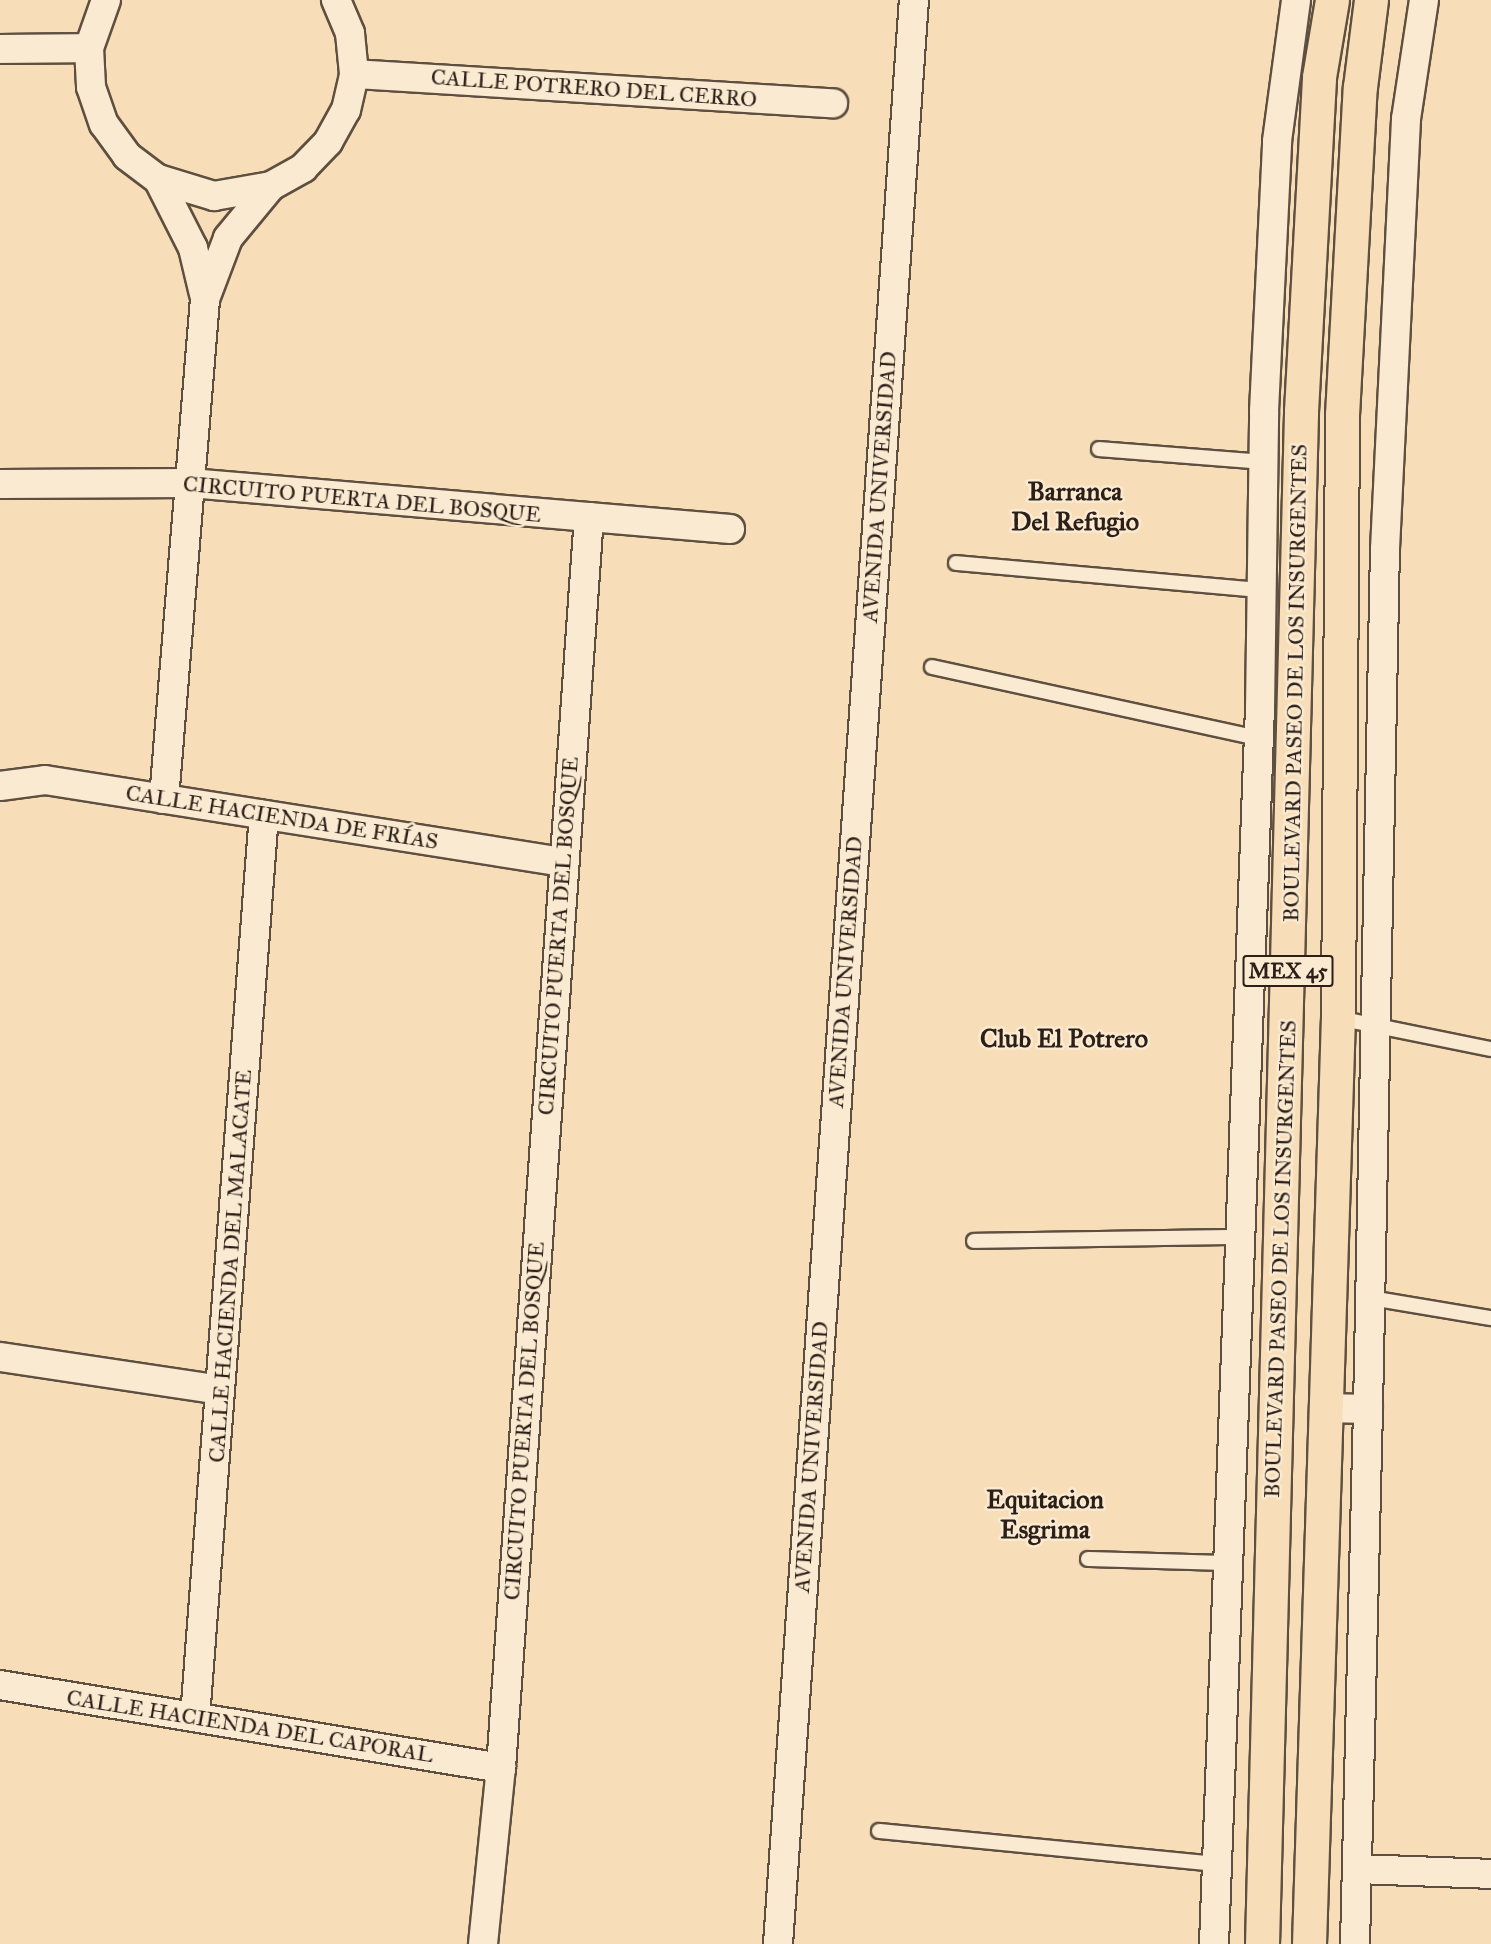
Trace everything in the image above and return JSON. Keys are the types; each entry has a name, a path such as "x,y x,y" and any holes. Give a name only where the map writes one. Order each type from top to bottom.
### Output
{"main road":[{"name":"BOULEVARD PASEO DE LOS INSURGENTES","path":"1262,1944 1296,710 1301,411 1319,77 1332,0"},
{"name":"BOULEVARD PASEO DE LOS INSURGENTES","path":"1309,1944 1338,1018 1342,415 1360,87 1371,0"}],"street":[{"path":"106,0 89,48 91,87 104,124 127,156 158,179 214,196 271,186 303,168 328,142 346,110 354,74 350,33 336,0"},
{"name":"AVENIDA UNIVERSIDAD","path":"778,1944 914,0"},
{"path":"1214,1944 1214,1864 1260,709 1264,411 1283,72 1296,0"},
{"path":"1355,1944 1377,1028 1384,591 1399,223 1406,119 1424,0"},
{"path":"0,48 89,48"},
{"path":"1283,72 1319,77"},
{"name":"CALLE POTRERO DEL CERRO","path":"354,74 833,103"},
{"path":"158,179 193,248 205,299"},
{"path":"164,799 205,299 228,238 271,186"},
{"path":"1264,411 1301,411"},
{"name":"CIRCUITO PUERTA DEL BOSQUE","path":"0,484 189,483 589,517 501,1768 483,1944"},
{"path":"589,517 730,529"},
{"path":"1260,709 1296,710"},
{"name":"CALLE HACIENDA DE FRÍAS","path":"0,786 45,780 563,862"},
{"name":"CALLE HACIENDA DEL MALACATE","path":"195,1717 264,814"},
{"path":"1240,1207 1282,1209"},
{"path":"0,1357 220,1390"},
{"path":"1324,1408 1368,1409"},
{"name":"CALLE HACIENDA DEL CAPORAL","path":"0,1685 501,1768"},
{"path":"1357,1869 1491,1874"}],"lane":[{"path":"1099,448 1263,462"},
{"path":"956,563 1261,590"},
{"path":"932,667 1258,738"},
{"path":"1338,1018 1377,1028 1491,1049"},
{"path":"974,1241 1239,1237"},
{"path":"1371,1299 1491,1318"},
{"path":"1088,1559 1226,1563"},
{"path":"879,1831 1214,1864"}],"district":[{"name":"Barranca Del Refugio","path":"1075,507"},
{"name":"Club El Potrero","path":"1064,1039"},
{"name":"Equitacion Esgrima","path":"1045,1515"}]}
